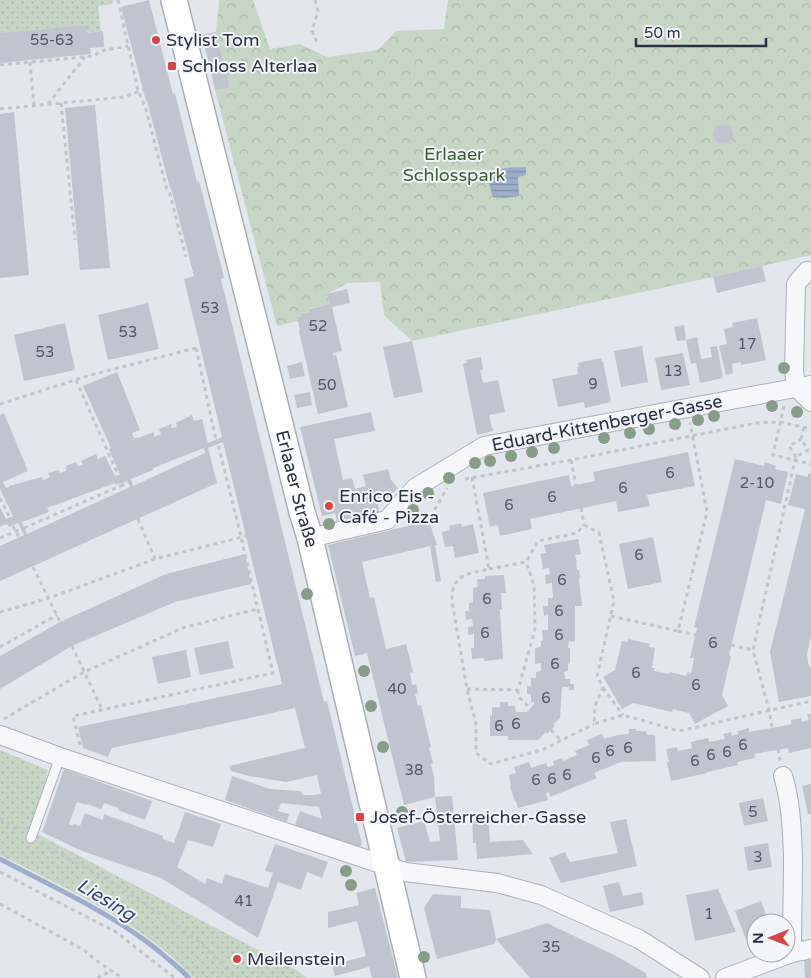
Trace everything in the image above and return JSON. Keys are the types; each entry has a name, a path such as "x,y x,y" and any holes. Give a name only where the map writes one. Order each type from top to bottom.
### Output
{"main road":[{"name":"Erlaaer Straße","path":"174,0 297,493 310,538 413,978"}],"street":[{"path":"811,271 807,272 796,284 794,370 798,387 811,402"},
{"name":"Eduard-Kittenberger-Gasse","path":"387,520 415,488 484,446 798,387"},
{"path":"310,538 387,520"},
{"path":"0,735 60,758 388,867 405,872 497,883 541,895 639,939 700,978"},
{"path":"782,776 786,785 792,820 792,913"},
{"path":"796,952 811,949"},
{"path":"725,978 765,963"}],"lane":[{"path":"31,838 60,758"}],"path":[{"path":"118,0 138,91 145,106 186,257"},
{"path":"315,0 318,11 312,30 318,45"},
{"path":"0,65 94,56 100,51 128,46"},
{"path":"48,105 85,57"},
{"path":"30,62 34,106"},
{"path":"0,110 123,97 143,90"},
{"path":"62,103 75,240"},
{"path":"0,404 94,374 198,347 217,442 244,536 273,673 73,716 84,765"},
{"path":"76,380 118,475"},
{"path":"798,387 780,422 773,455 811,464"},
{"path":"678,631 707,512 687,408"},
{"path":"457,482 472,477 571,460 756,423 780,422 811,429"},
{"path":"796,459 789,446 801,439 804,427"},
{"path":"772,727 753,650 796,459 808,450 801,439"},
{"path":"571,460 576,485"},
{"path":"472,477 489,569"},
{"path":"0,538 128,483"},
{"path":"122,484 125,490"},
{"path":"387,520 394,526 430,518 450,484"},
{"path":"0,498 10,518"},
{"path":"581,508 584,525"},
{"path":"138,519 155,559"},
{"path":"530,708 518,696 535,629 534,585 526,562 538,540 577,533 584,525"},
{"path":"584,525 599,533 614,601 597,676 623,715"},
{"path":"14,526 19,537"},
{"path":"0,612 49,598 155,559 244,536"},
{"path":"526,562 460,577 455,582 452,591 452,601 467,689 476,724 476,753 490,764 544,750 594,724 623,715 678,731 811,701"},
{"path":"33,566 60,622"},
{"path":"0,721 84,672 185,627 258,609"},
{"path":"0,647 56,615"},
{"path":"611,616 696,635"},
{"path":"731,645 753,650"},
{"path":"72,646 102,709"},
{"path":"594,724 595,706 603,687"},
{"path":"467,689 518,690"},
{"path":"551,730 561,740"},
{"path":"0,818 31,838 108,880 167,918 198,941 236,978"},
{"path":"0,872 116,932 175,978"},
{"path":"0,904 84,950 122,978"},
{"path":"97,978 110,970"}],"green space":[{"path":"0,0 113,0 112,4 98,6 101,31 87,33 86,25 0,33"},
{"name":"Erlaaer Schlosspark","path":"219,0 253,0 270,49 300,44 327,57 378,50 396,31 444,29 448,0 811,0 811,255 412,341 384,315 380,282 348,283 327,294 329,304 310,308 310,312 300,314 301,317 297,317 298,321 277,326 215,90 230,86 216,32"},
{"path":"0,750 48,770 32,831 298,971 307,978 194,978 173,958 127,923 77,894 0,855"}],"water":[{"path":"526,167 526,175 518,177 519,196 493,197 489,181 494,172 504,168"}],"building":[{"path":"149,0 222,269 224,278 221,279 324,702 327,701 362,844 358,848 295,825 300,811 322,819 319,807 281,803 278,811 289,814 287,822 225,800 232,776 270,789 300,791 303,795 321,794 317,775 286,782 231,771 229,766 305,748 295,708 112,748 108,757 83,748 78,727 282,684 223,442 208,448 217,483 0,581 0,546 24,535 18,523 9,527 7,524 0,527 0,507 6,519 13,516 0,489 0,415 4,413 28,471 3,482 6,488 42,477 43,480 50,477 48,473 59,470 60,473 66,471 66,466 76,462 78,466 83,465 81,461 96,454 98,459 105,456 115,476 120,475 109,449 111,448 83,386 117,372 140,430 132,433 134,438 154,432 154,437 161,434 159,429 171,424 172,428 177,427 176,423 192,415 194,421 202,419 208,443 222,437 184,279 194,276 121,7","holes":["204,448 205,453 133,486 131,479 153,470 153,468","127,481 130,487 27,534 22,522 49,512 47,508 115,483 116,485"]},
{"path":"87,25 87,33 103,31 104,47 90,48 91,54 0,63 0,33"},
{"path":"216,32 230,87 215,90 202,35"},
{"path":"95,105 110,268 80,270 65,108"},
{"path":"14,112 29,275 0,278 0,114"},
{"path":"723,124 730,127 733,134 730,141 723,144 716,141 713,134 716,127"},
{"path":"762,266 766,281 717,293 713,277"},
{"path":"347,289 350,303 332,307 342,351 333,353 333,356 336,355 337,358 348,407 318,414 297,317 301,317 300,314 310,312 309,309 329,304 327,294"},
{"path":"148,303 159,349 108,360 98,315"},
{"path":"757,318 766,360 741,365 741,362 732,364 733,373 726,375 719,346 727,344 724,329 733,327 732,323"},
{"path":"65,323 75,370 24,381 14,335"},
{"path":"684,325 686,340 677,341 674,327"},
{"path":"697,337 701,359 712,357 710,347 717,346 723,378 700,383 696,363 691,364 686,340"},
{"path":"412,341 423,392 394,398 383,347"},
{"path":"642,346 648,382 621,387 614,351"},
{"path":"683,353 690,385 661,390 655,358"},
{"path":"481,357 483,370 480,370 483,383 498,380 505,412 489,415 493,431 477,435 463,364 467,363 466,360"},
{"path":"601,358 611,402 585,408 584,402 558,407 552,379 578,374 578,363"},
{"path":"302,362 305,376 290,379 287,366"},
{"path":"310,392 312,405 297,408 294,395"},
{"path":"371,412 375,431 334,439 343,480 352,478 355,489 366,486 363,475 388,469 391,480 398,488 386,501 378,503 379,512 337,521 335,513 322,516 300,427"},
{"path":"688,452 695,486 647,495 650,506 618,512 616,501 530,519 532,529 500,536 498,525 490,527 483,493 569,475 571,486 595,481 593,472"},
{"path":"735,459 764,466 765,462 776,466 775,469 788,472 781,504 766,500 729,655 731,656 722,695 728,706 695,724 689,713 673,709 672,712 633,703 622,709 603,677 615,670 622,641 628,642 628,639 650,644 649,647 655,648 652,668 655,668 654,671 686,676 687,672 691,674 694,658 690,658 697,628 694,627"},
{"path":"808,473 811,474 811,635 807,654 809,667 811,667 811,696 779,702 770,652 805,509 788,505 796,474 808,477"},
{"path":"429,521 437,545 435,545 441,581 436,582 430,546 362,562 370,598 374,597 386,649 406,644 413,672 410,673 412,685 416,684 418,693 415,694 418,706 421,705 431,747 429,748 433,763 431,764 435,797 404,805 367,653 355,656 328,545"},
{"path":"461,523 462,527 473,524 479,553 455,558 453,546 445,547 442,532 450,530 449,526"},
{"path":"653,537 662,582 628,589 619,544"},
{"path":"578,539 581,554 575,555 577,570 579,570 582,606 575,606 575,642 569,641 570,663 568,664 568,671 564,672 565,679 570,679 570,684 574,684 574,690 569,690 569,687 562,687 560,718 547,734 546,732 538,740 508,740 508,736 490,736 492,707 500,707 500,702 508,702 508,706 515,706 516,712 527,712 534,704 534,702 531,702 531,694 527,694 527,686 531,686 531,678 536,678 536,672 541,671 541,663 535,664 535,648 541,647 541,641 543,641 542,630 548,630 548,615 544,616 543,606 548,606 548,598 553,598 552,583 546,584 545,575 550,574 549,568 543,569 540,554 546,553 544,545"},
{"path":"245,554 251,584 175,602 72,646 0,689 0,656 60,622 166,574"},
{"path":"504,575 506,593 501,593 502,609 500,609 503,659 484,661 484,658 472,659 471,648 474,648 474,634 468,635 468,627 473,626 472,619 466,620 465,611 469,611 469,603 473,602 473,588 478,587 477,579 485,579 485,576"},
{"path":"228,641 234,668 200,675 194,648"},
{"path":"186,650 191,677 158,684 152,657"},
{"path":"807,714 811,714 811,748 789,753 788,748 754,754 755,758 737,762 738,765 671,781 666,749 677,747 678,751 692,748 691,742 708,738 709,742 725,739 723,734 731,732 732,736 738,734 738,731 749,728 749,732 788,725 791,724 791,720 801,718 802,722 809,720"},
{"path":"629,729 646,731 647,735 655,735 656,761 621,762 594,773 597,778 550,797 549,792 546,793 548,800 518,808 510,786 509,775 516,773 514,767 529,762 531,768 546,763 548,767 554,765 553,761 562,758 563,761 577,755 575,751 589,745 587,740 602,734 604,739 629,734"},
{"path":"64,769 152,801 145,820 104,803 101,809 77,802 69,824 73,826 74,824 80,826 85,813 103,820 104,814 163,836 163,839 174,843 185,812 221,824 213,847 188,840 177,867 205,884 207,878 222,884 225,874 268,888 273,873 265,871 275,844 328,862 322,878 307,872 301,890 278,882 258,938 161,878 82,851 42,832"},
{"path":"811,784 811,814 808,814 802,786"},
{"path":"452,796 458,860 406,862 397,828 424,821 430,842 440,841 435,797"},
{"path":"763,798 768,821 744,826 739,803"},
{"path":"472,814 488,814 490,842 523,840 533,854 477,859 476,843 473,843"},
{"path":"626,819 637,866 561,883 549,858 565,852 570,862 618,853 610,822"},
{"path":"768,843 772,867 748,871 744,847"},
{"path":"619,882 623,896 642,892 644,905 610,912 603,886"},
{"path":"375,888 398,978 372,978 369,967 335,976 332,965 366,956 357,921 328,928 328,912 359,905 356,893"},
{"path":"718,889 736,932 695,941 686,895"},
{"path":"433,894 461,896 461,908 490,910 496,939 494,944 437,959 424,908"},
{"path":"761,901 765,913 746,913 746,939 735,911"},
{"path":"547,923 616,956 646,973 647,978 530,978 496,939"},
{"path":"811,957 811,978 805,978 804,959"}],"waterway":[{"name":"Liesing","path":"0,859 103,913 142,938 189,978"}],"place":[{"name":"Stylist Tom","path":"156,40"},
{"name":"Schloss Alterlaa","path":"172,66"},
{"name":"Enrico Eis - Café - Pizza","path":"329,506"},
{"name":"Josef-Österreicher-Gasse","path":"360,817"},
{"name":"Meilenstein","path":"237,959"}]}
